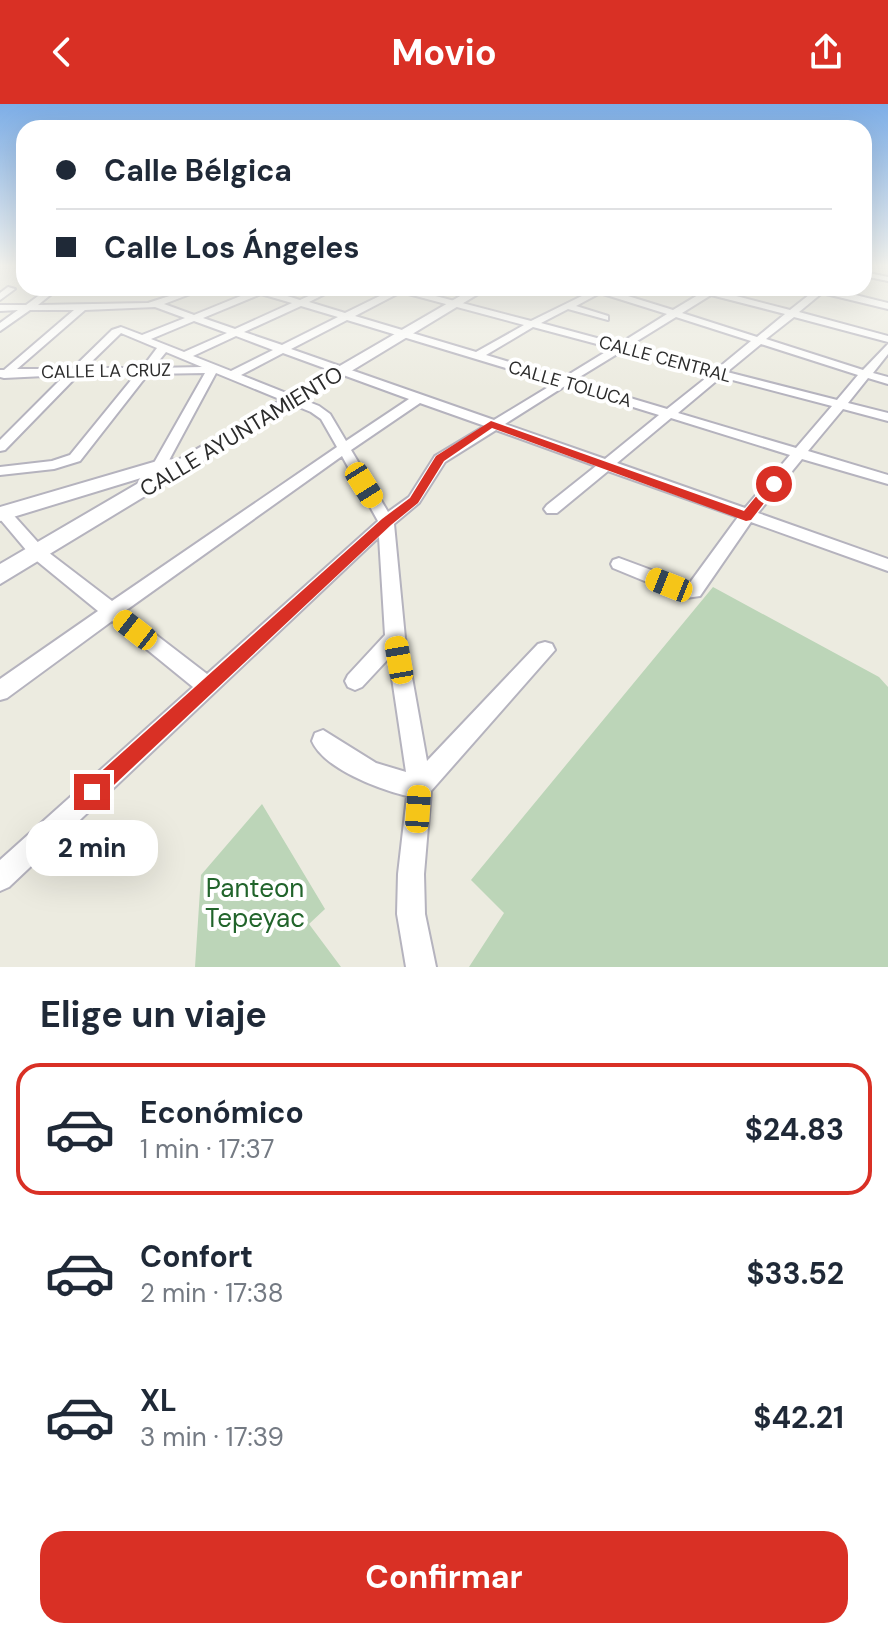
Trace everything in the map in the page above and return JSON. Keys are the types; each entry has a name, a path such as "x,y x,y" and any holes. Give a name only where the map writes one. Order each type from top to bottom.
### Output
{"main road":[{"name":"CALLE AYUNTAMIENTO","path":"0,575 450,307"},
{"path":"1,513 204,453"}],"street":[{"path":"0,308 123,307"},
{"path":"0,447 138,307"},
{"path":"164,307 746,517 888,565"},
{"path":"144,338 218,307"},
{"path":"186,355 291,307"},
{"name":"CALLE TOLUCA","path":"314,307 888,480"},
{"path":"232,375 363,307"},
{"name":"CALLE CENTRAL","path":"468,307 888,417"},
{"path":"477,356 565,307"},
{"path":"571,307 605,318"},
{"path":"649,307 888,381"},
{"path":"0,878 386,522 414,500 440,459 491,424 685,307"},
{"path":"771,307 888,339"},
{"path":"552,509 800,307"},
{"path":"0,328 27,308"},
{"path":"2,375 82,308"},
{"path":"119,324 164,347 326,417 386,522 395,638 420,786 411,874 411,914 421,967"},
{"path":"0,471 64,463 83,451 164,347"},
{"path":"619,564 686,591 694,591 746,517 888,347"},
{"path":"148,486 213,368"},
{"name":"CALLE LA CRUZ","path":"2,375 213,368"},
{"path":"0,691 417,399"},
{"path":"1,513 38,553 207,686"},
{"path":"355,681 395,638"},
{"path":"420,786 545,650"},
{"path":"323,741 371,775 395,783 420,786"}],"green space":[{"path":"713,587 879,677 888,687 888,967 469,967 504,913 471,880"},
{"name":"Panteon Tepeyac","path":"262,804 325,909 309,924 341,967 195,967 201,875"}],"route":[{"path":"92,792 386,522 414,500 440,459 491,424 746,517 774,484"}]}
